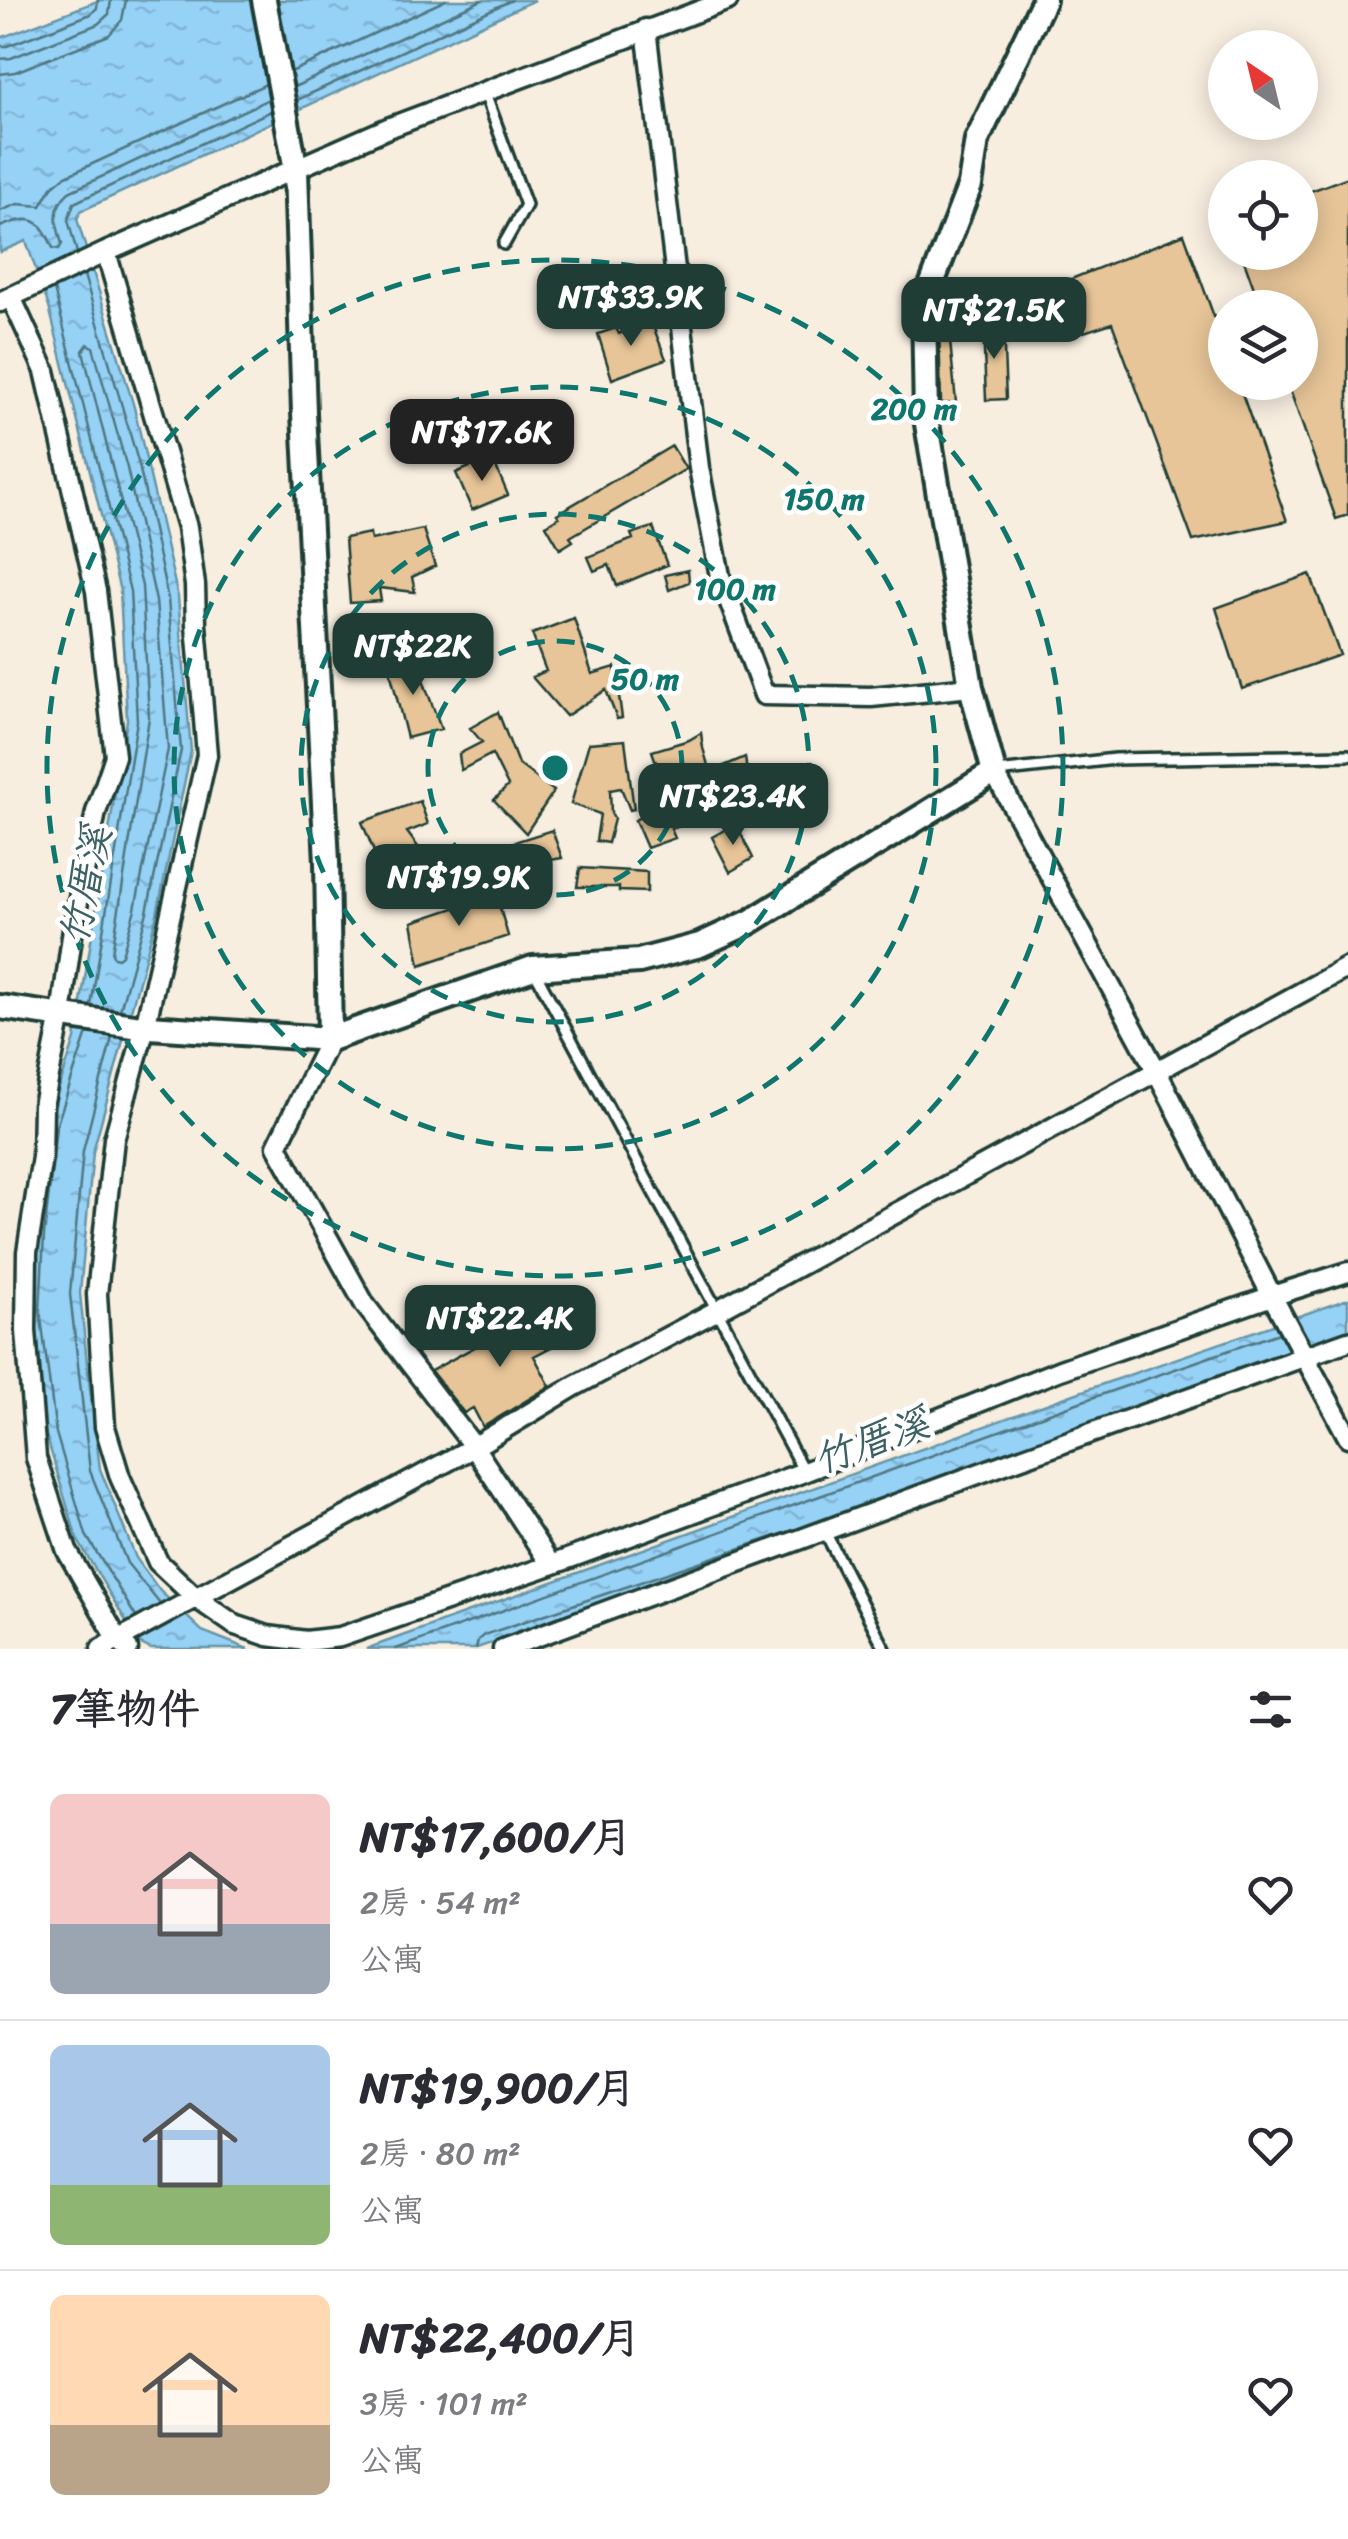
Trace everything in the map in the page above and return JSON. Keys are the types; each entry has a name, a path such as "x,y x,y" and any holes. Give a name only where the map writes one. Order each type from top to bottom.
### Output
{"street":[{"path":"264,0 296,170 326,842 330,1039 278,1146 365,1305 474,1447 551,1565"},
{"path":"122,1646 67,1552 36,1458 26,1330 27,1252 42,1157 43,1106 96,812 115,756 96,591 45,370 5,300 388,128 728,0"},
{"path":"1044,0 977,140 970,184 924,304 926,418 971,687 994,772 1348,1437"},
{"path":"646,29 700,468 720,576 764,695 871,697 971,687"},
{"path":"106,252 187,527 207,755 114,1139 97,1294 106,1427 120,1478 158,1562 196,1598 221,1617 250,1631 287,1640 340,1638 804,1472 1060,1370 1348,1272"},
{"path":"0,1007 140,1026 330,1039 533,968 640,961 700,945 750,922 994,772"},
{"path":"100,1649 122,1646 196,1598 474,1447 573,1387 1348,967"},
{"path":"503,1649 1348,1341"},
{"path":"554,1629 557,1649"}],"lane":[{"path":"484,91 526,205 504,244"},
{"path":"994,772 1116,758 1348,756"},
{"path":"533,968 804,1472"},
{"path":"824,1531 885,1649"}],"water":[{"path":"100,0 535,0 81,211 77,219 134,407 178,597 191,751 157,914 93,1152 80,1293 88,1373 100,1469 136,1558 160,1591 202,1631 248,1649 151,1649 139,1643 77,1539 46,1435 29,1310 47,1125 75,1039 127,720 120,591 49,307 26,241 0,252 0,38"},
{"path":"1348,1299 1348,1339 818,1532 474,1649 366,1649 1077,1393"}],"building":[{"path":"1348,177 1348,515 1336,519 1293,400 1318,400 1318,290 1255,290 1247,270 1318,270 1318,188"},
{"path":"1184,234 1208,300 1208,400 1244,400 1287,521 1193,541 1112,323 1084,332 1071,279"},
{"path":"948,320 956,403 941,404 939,321"},
{"path":"651,321 666,359 612,379 598,334 616,328 619,334"},
{"path":"1003,324 1006,399 986,400 983,325"},
{"path":"672,446 686,469 570,537 573,541 560,549 546,525 559,517 557,514"},
{"path":"492,457 508,495 472,510 456,473"},
{"path":"653,527 667,565 617,586 609,565 594,571 588,557"},
{"path":"423,529 435,566 412,577 415,592 379,588 381,601 350,603 345,538 370,533 371,540"},
{"path":"688,570 689,582 669,590 665,575"},
{"path":"1310,574 1340,655 1242,689 1216,608"},
{"path":"574,618 592,674 615,667 622,718 617,719 606,690 566,716 532,677 546,671 532,634"},
{"path":"414,655 441,729 407,738 388,663"},
{"path":"498,712 518,764 554,791 526,833 494,800 508,786 492,754 461,770 459,754 482,742 470,728"},
{"path":"701,733 710,772 745,757 747,773 696,790 706,817 671,829 675,838 647,848 635,820 669,800 652,751"},
{"path":"625,740 634,809 630,810 621,788 610,790 614,819 608,843 596,841 600,814 571,804 589,743"},
{"path":"420,801 428,824 407,832 427,859 442,867 430,888 391,862 379,864 362,822"},
{"path":"736,824 753,858 730,872 712,837"},
{"path":"552,830 562,858 515,866 508,844"},
{"path":"580,868 647,872 647,892 577,887"},
{"path":"496,894 508,936 420,965 412,922"},
{"path":"542,1310 559,1343 534,1356 550,1386 483,1427 473,1408 464,1413 431,1371"}],"water label":[{"name":"竹厝溪","path":"85,885"},
{"name":"竹厝溪","path":"871,1441"}]}
